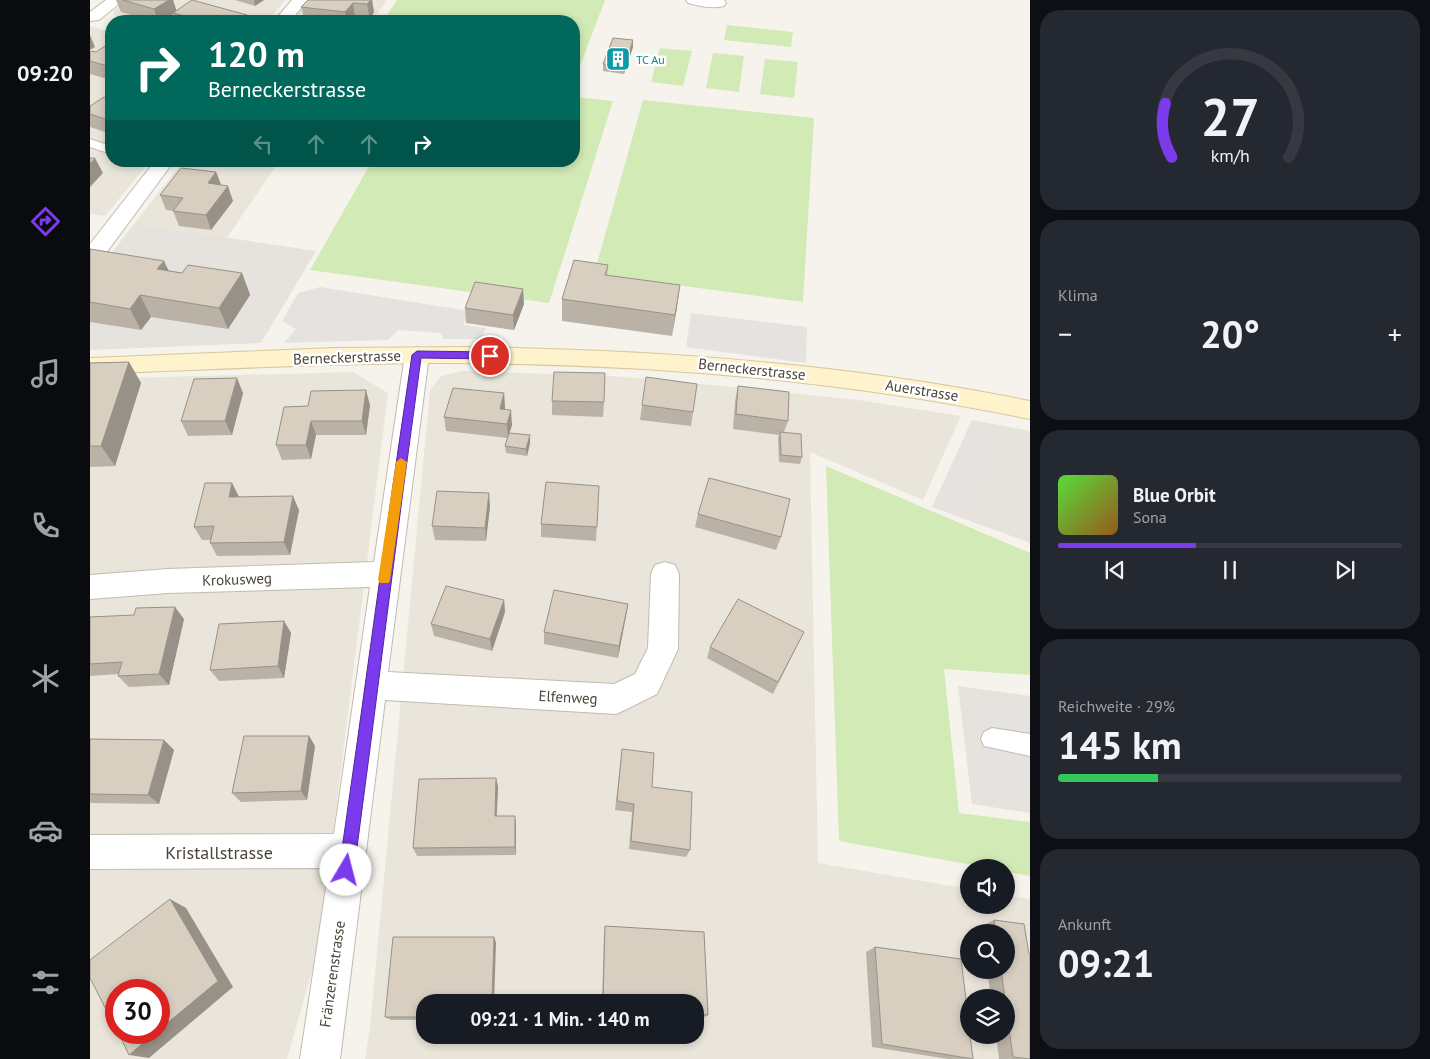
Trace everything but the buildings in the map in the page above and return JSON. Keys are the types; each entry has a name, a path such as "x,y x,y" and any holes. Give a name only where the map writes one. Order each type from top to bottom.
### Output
{"main road":[{"name":"Berneckerstrasse","path":"90,366 417,355 548,357 689,363 814,375"},
{"name":"Auerstrasse","path":"814,375 964,396 1030,410"}],"street":[{"path":"92,17 116,0"},
{"path":"287,15 300,0"},
{"path":"694,0 718,4"},
{"path":"92,17 105,20"},
{"path":"90,259 155,167"},
{"name":"Fränzerenstrasse","path":"320,1059 372,685 385,574 417,355"},
{"name":"Krokusweg","path":"90,587 168,581 385,574"},
{"name":"Elfenweg","path":"372,685 616,699 646,684 663,649 665,574"},
{"name":"Kristallstrasse","path":"90,852 349,851"}],"lane":[{"path":"90,143 105,148"},
{"path":"992,739 1030,745"}],"shaded area":[{"path":"125,0 285,0 273,15 115,15 113,12"},
{"path":"309,0 387,0 376,15 297,15"},
{"path":"90,26 105,30 105,167 145,167 105,216 90,214"},
{"path":"178,167 275,167 227,238 134,224"},
{"path":"134,224 316,251 261,343 90,350 90,281"},
{"path":"320,287 469,311 463,325 486,328 481,339 443,339 441,333 398,330 388,340 284,343 296,329 282,321 298,293"},
{"path":"691,313 807,327 806,363 686,347"},
{"path":"462,371 611,376 858,400 961,416 923,500 810,452 818,863 960,887 960,914 1015,914 1015,896 1030,899 1030,1059 365,1059 370,1027 430,391 441,376"},
{"path":"353,372 388,393 319,946 287,1059 90,1059 90,379"},
{"path":"972,420 1030,431 1030,543 932,507"},
{"path":"975,424 994,428 962,504 940,499"},
{"path":"958,686 1030,696 1030,813 972,804"},
{"path":"977,703 1030,711 1030,792 987,785"}],"green space":[{"path":"397,0 605,0 580,66 580,15 387,15"},
{"path":"727,25 793,32 791,47 724,40"},
{"path":"660,48 692,51 683,86 651,82"},
{"path":"713,53 744,56 739,92 706,88"},
{"path":"765,59 798,62 794,98 760,94"},
{"path":"580,98 613,101 549,303 310,270 369,167 580,167"},
{"path":"643,100 814,118 803,302 594,274"},
{"path":"826,466 1030,553 1030,675 944,669 959,813 1030,822 1030,876 1015,874 1015,859 960,859 960,863 839,841"}],"slow traffic":[{"path":"384,580 401,462"}],"place":[{"name":"TC Au","path":"618,59"}],"route":[{"path":"346,870 372,685 385,574 417,355 490,356"}]}
